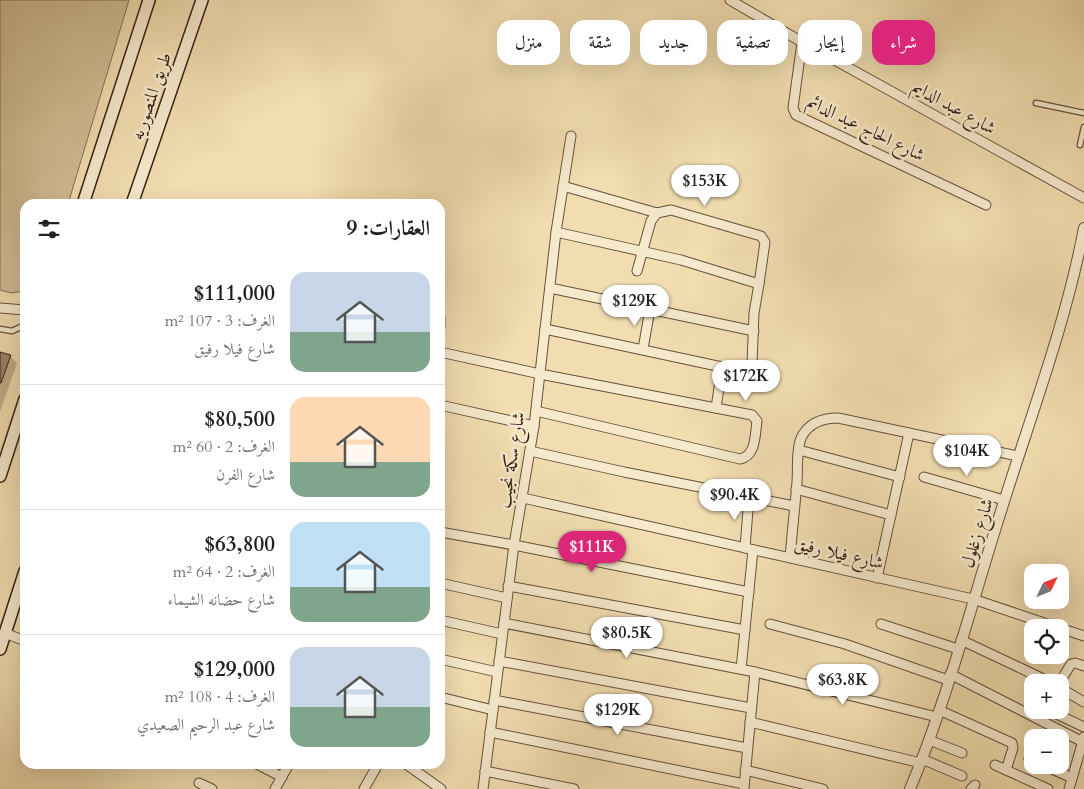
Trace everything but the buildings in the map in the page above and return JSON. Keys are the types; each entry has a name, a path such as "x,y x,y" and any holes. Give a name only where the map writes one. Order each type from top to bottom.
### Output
{"main road":[{"name":"طريق المنصوريه","path":"85,199 149,0"},
{"name":"طريق المنصوريه","path":"134,199 202,0"},
{"path":"0,476 20,414"},
{"path":"0,649 20,586"}],"street":[{"name":"شارع عبد الدايم","path":"730,0 798,40"},
{"name":"شارع الحاج عبد الدائم","path":"799,65 793,108 796,116 986,204"},
{"name":"شارع عبد الدايم","path":"844,65 1084,198"},
{"name":"شارع سكة نجيب","path":"483,789 508,586 534,426 556,232 571,136"},
{"path":"545,329 722,367 744,370 751,366 754,313 765,242 761,236 671,210 657,213 563,186"},
{"path":"637,271 651,221 657,213"},
{"name":"شارع زغلول","path":"910,789 922,761 938,713 1062,320 1078,262 1084,228"},
{"path":"556,232 642,250 759,284"},
{"path":"550,288 754,331"},
{"path":"0,308 20,310"},
{"path":"643,349 650,309"},
{"path":"445,353 540,374 752,415 757,421 752,450 745,458 740,459 536,411"},
{"path":"716,408 722,367"},
{"path":"445,406 534,426"},
{"path":"790,558 799,450 802,437 809,427 817,422 827,418 838,418 1018,456"},
{"path":"877,578 909,433"},
{"path":"799,450 900,477"},
{"path":"530,451 794,506"},
{"path":"924,476 1004,500"},
{"path":"796,489 891,515"},
{"path":"741,669 749,592 749,497"},
{"name":"شارع فيلا رفيق","path":"523,498 973,599 1033,619"},
{"path":"445,533 749,592"},
{"path":"445,584 507,598"},
{"path":"508,586 745,630"},
{"path":"445,621 502,634"},
{"path":"504,623 741,669 938,713 1012,743 1013,748 1006,770"},
{"path":"770,624 845,644 949,677 1083,739 1069,789"},
{"path":"881,624 960,644 1031,674"},
{"name":"شارع فيلا رفيق","path":"1069,631 1084,636"},
{"path":"5,633 20,639"},
{"path":"445,661 498,672"},
{"path":"499,662 751,708"},
{"path":"1065,674 1071,664 1075,663 1084,666"},
{"path":"490,732 744,787 755,672"},
{"path":"1069,693 1084,702"},
{"path":"445,698 493,710"},
{"path":"494,700 747,748"},
{"path":"1067,719 1084,727"},
{"path":"750,722 922,761 962,776"},
{"path":"929,740 962,753"},
{"path":"995,765 1048,789"},
{"path":"267,769 282,776"},
{"path":"275,789 286,769"},
{"path":"364,789 375,769"},
{"path":"413,769 441,789"},
{"path":"745,770 823,789"},
{"path":"485,771 574,789"},
{"path":"1063,774 1072,778"},
{"path":"199,783 212,789"}],"lane":[{"path":"1036,103 1084,113"},
{"path":"1080,144 1084,127"},
{"path":"0,329 12,331 20,327"}],"shaded area":[{"path":"0,0 129,0 69,199 20,199 20,292 11,293 0,290"}]}
